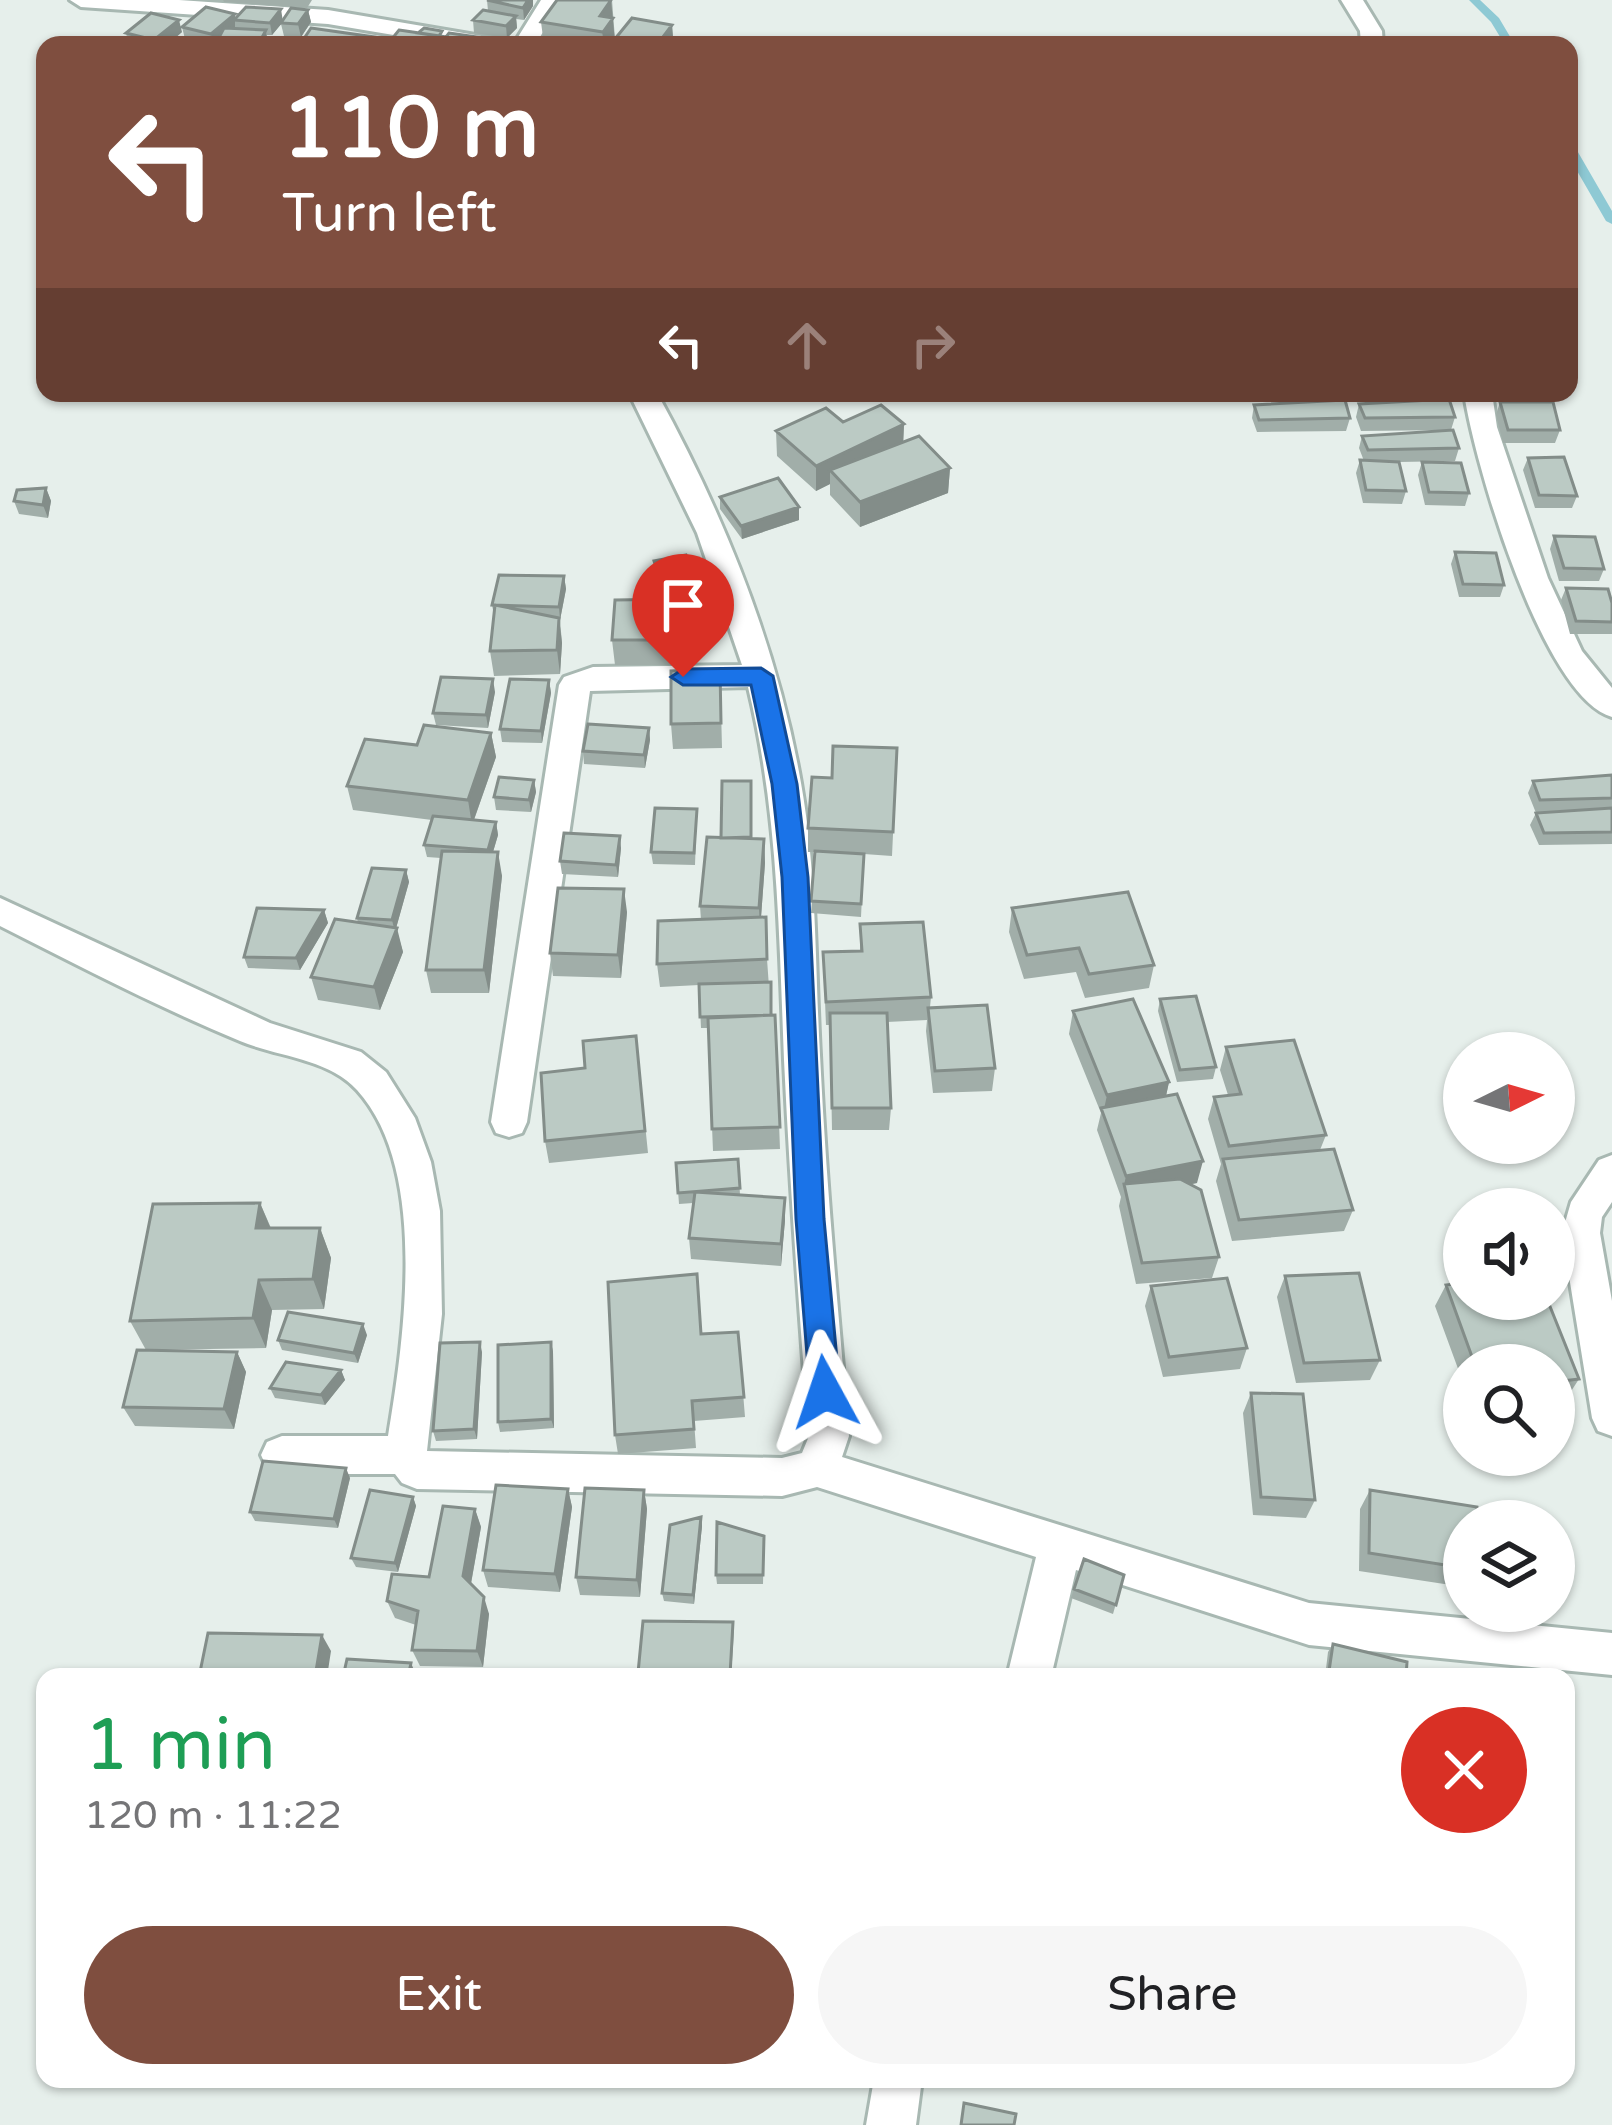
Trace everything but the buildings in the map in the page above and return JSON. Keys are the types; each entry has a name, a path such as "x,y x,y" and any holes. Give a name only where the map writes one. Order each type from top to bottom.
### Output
{"street":[{"path":"81,0 328,17 441,36"},
{"path":"530,36 552,0"},
{"path":"1352,0 1371,36"},
{"path":"647,402 722,561 761,676 784,784 795,877 810,1219 829,1436 817,1468"},
{"path":"1479,402 1483,427 1555,632 1585,683 1612,706"},
{"path":"509,1122 574,685 593,678 761,676"},
{"path":"0,911 262,1035 332,1054 371,1078 393,1109 416,1172 425,1327 405,1455 417,1471 782,1477 817,1468 1309,1624 1612,1654"},
{"path":"1612,1171 1584,1213 1581,1233 1612,1418"},
{"path":"282,1455 405,1455"},
{"path":"1031,1668 1060,1546"},
{"path":"891,2125 897,2088"}],"waterway":[{"path":"1474,0 1505,36"},
{"path":"1578,162 1612,221"}],"route":[{"path":"683,677 761,676 784,784 795,877 810,1219 825,1392"}]}
